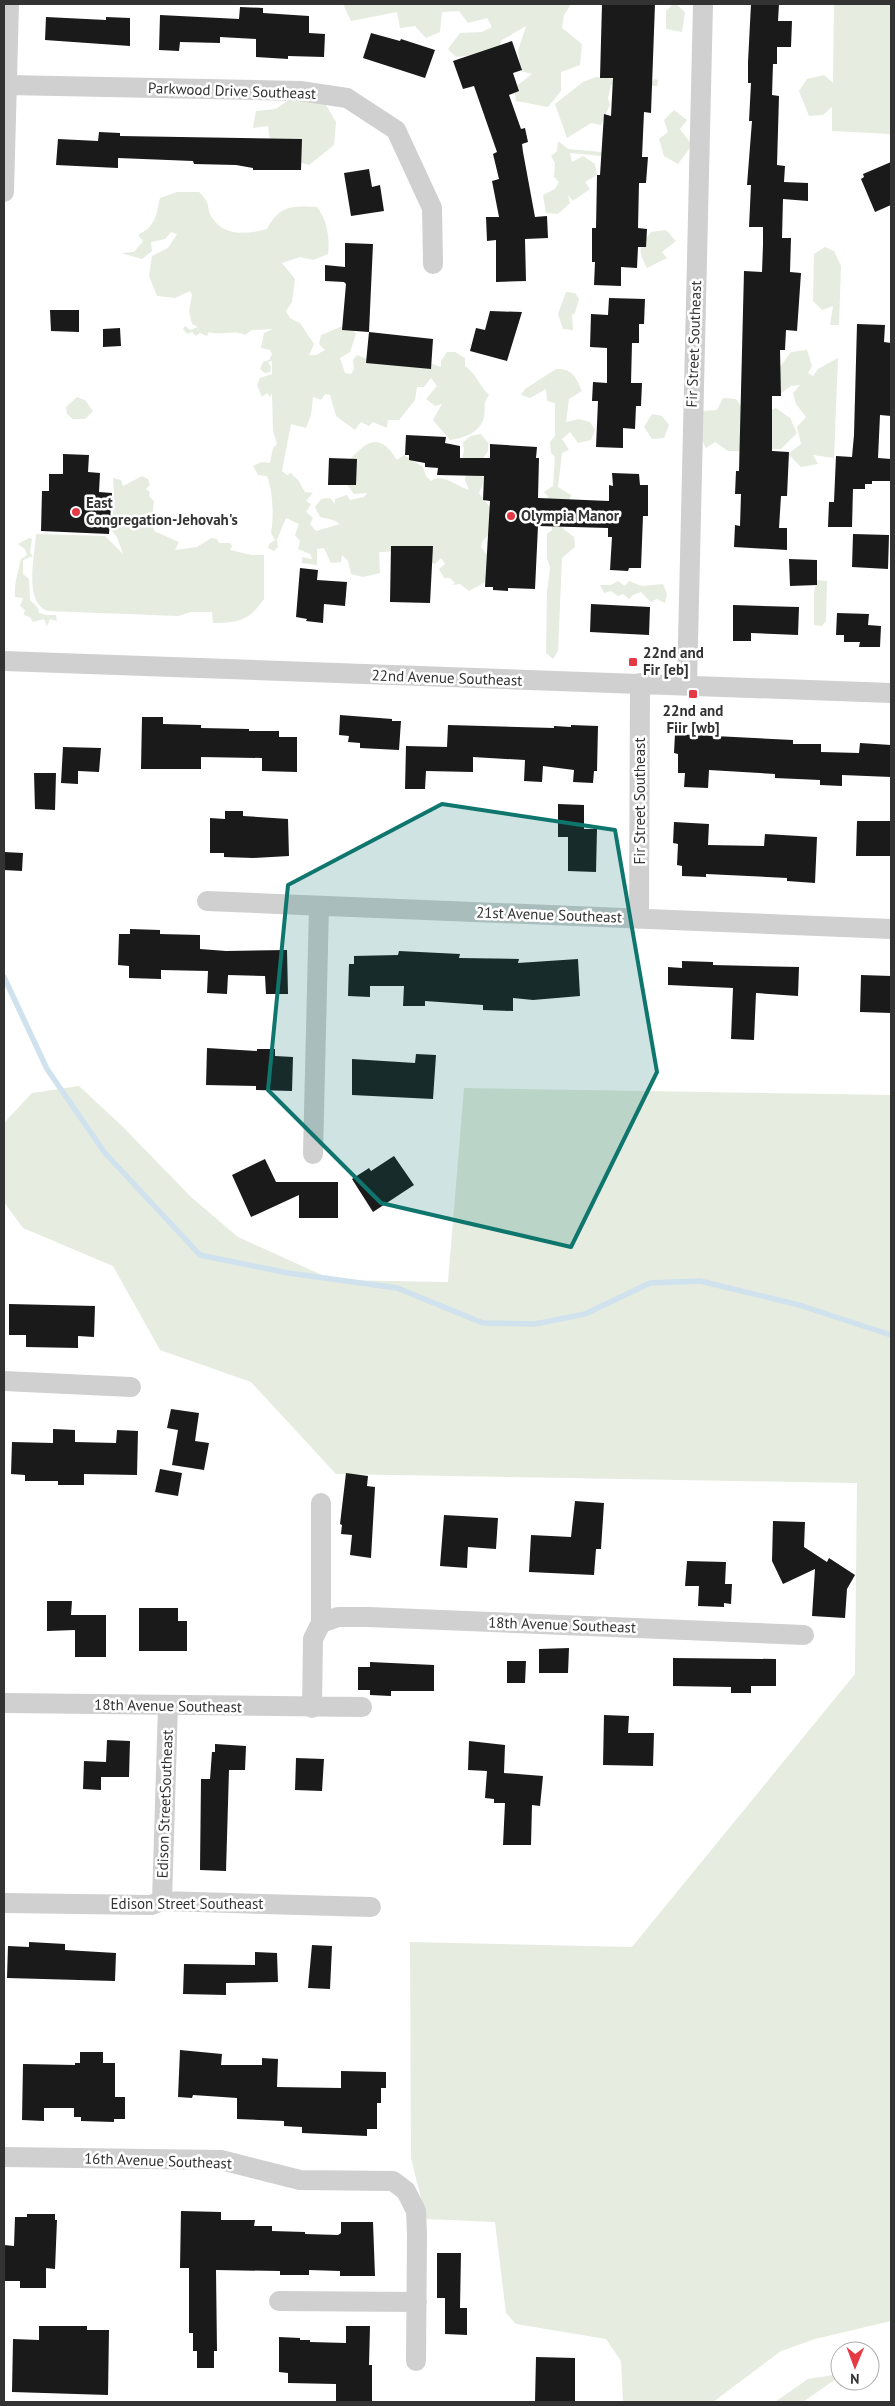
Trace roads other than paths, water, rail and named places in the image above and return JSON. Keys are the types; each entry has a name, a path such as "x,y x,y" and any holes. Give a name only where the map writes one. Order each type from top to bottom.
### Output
{"street":[{"path":"4,192 9,4"},
{"name":"Fir Street Southeast","path":"687,685 704,4"},
{"name":"Parkwood Drive Southeast","path":"7,85 300,91 348,98 396,130 432,208 433,264"},
{"name":"22nd Avenue Southeast","path":"4,661 432,678 891,693"},
{"name":"Fir Street Southeast","path":"640,684 640,918"},
{"name":"21st Avenue Southeast","path":"207,901 891,929"},
{"path":"312,1154 319,906"},
{"path":"4,1381 131,1387"},
{"path":"312,1708 313,1639 321,1623 321,1503"},
{"name":"18th Avenue Southeast","path":"321,1623 338,1617 368,1617 804,1635"},
{"name":"18th Avenue Southeast","path":"4,1703 312,1708 362,1707"},
{"name":"Edison StreetSoutheast","path":"162,1901 168,1706"},
{"name":"Edison Street Southeast","path":"4,1903 151,1905 162,1901 371,1907"},
{"name":"16th Avenue Southeast","path":"4,2156 221,2160 300,2180 393,2181 406,2192 416,2211 416,2360"},
{"path":"279,2301 417,2302"}],"waterway":[{"path":"4,977 47,1069 105,1153 200,1255 288,1273 397,1288 483,1323 535,1324 585,1314 650,1283 700,1281 799,1305 891,1335"}],"place":[{"name":"East Congregation-Jehovah's","path":"76,512"},
{"name":"Olympia Manor","path":"511,516"},
{"name":"22nd and Fir [eb]","path":"633,662"},
{"name":"22nd and Fiir [wb]","path":"693,694"}]}
